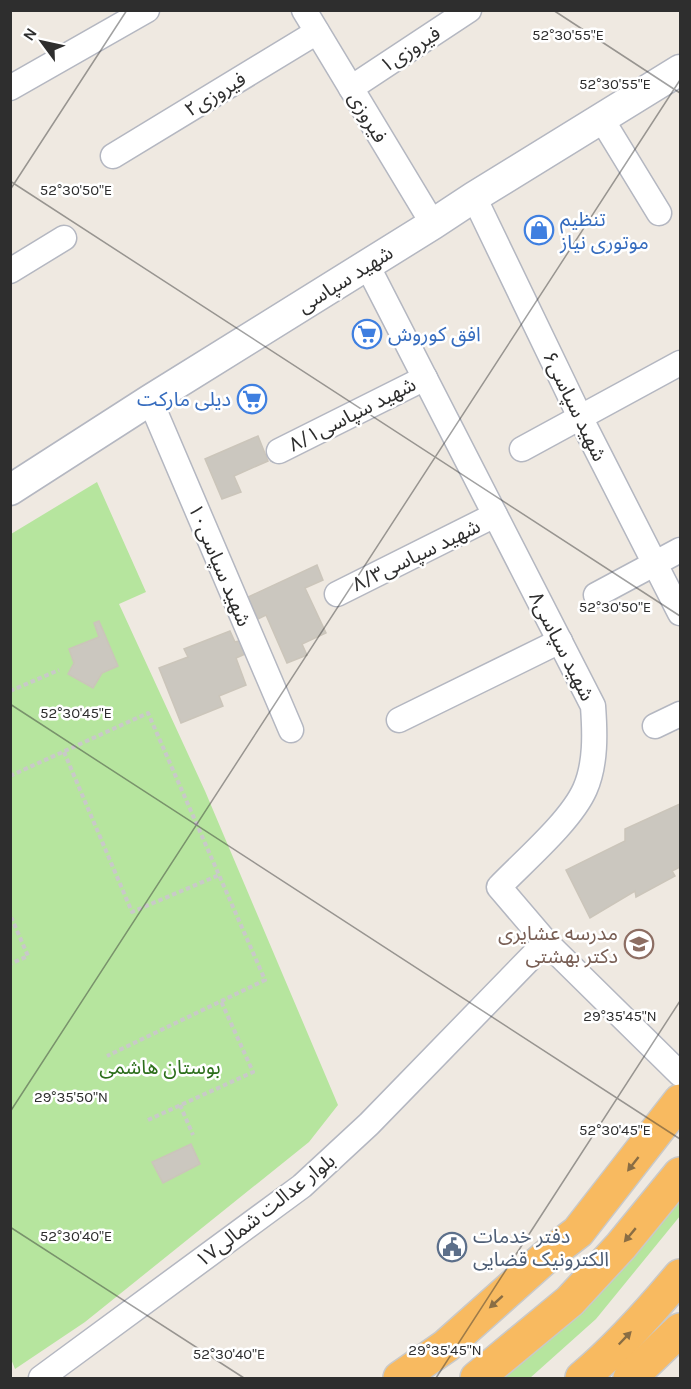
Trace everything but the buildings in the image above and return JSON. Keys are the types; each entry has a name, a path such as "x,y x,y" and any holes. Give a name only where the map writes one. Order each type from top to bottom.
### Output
{"highway":[{"path":"400,1378 446,1346 548,1255 578,1232 681,1101"},
{"path":"477,1378 570,1301 621,1246 681,1174"},
{"path":"582,1378 598,1365 681,1276"},
{"path":"630,1378 681,1330"}],"street":[{"path":"10,88 147,10"},
{"name":"فیروزی","path":"304,10 433,224"},
{"name":"فیروزی۱","path":"351,88 469,10"},
{"name":"فیروزی۲","path":"113,156 317,32"},
{"name":"شهید سپاسی","path":"10,490 150,400 367,266 474,196 681,70"},
{"path":"601,118 659,213"},
{"name":"شهید سپاسی۶","path":"474,196 580,417 653,563 681,613"},
{"path":"10,271 64,238"},
{"name":"شهید سپاسی۸","path":"367,266 593,706 596,733 586,787 574,809 499,887 546,942"},
{"path":"522,449 681,363"},
{"name":"شهید سپاسی۸/۱","path":"279,451 424,378"},
{"name":"شهید سپاسی۱۰","path":"150,400 291,730"},
{"name":"شهید سپاسی۸/۳","path":"337,594 495,515"},
{"path":"596,595 681,550"},
{"path":"399,720 560,641"},
{"path":"655,726 681,714"},
{"path":"546,942 681,1074"},
{"name":"بلوار عدالت شمالی۱۷","path":"41,1378 302,1186 369,1124 546,942"}],"path":[{"path":"10,691 59,670"},
{"path":"10,776 148,712 265,980 107,1056"},
{"path":"64,752 132,912 219,875"},
{"path":"10,920 12,919 28,956 10,964"},
{"path":"148,1120 253,1072 221,1001"},
{"path":"180,1105 193,1135"}],"green space":[{"name":"بوستان هاشمی","path":"97,482 146,592 119,604 205,791 338,1105 309,1142 85,1322 15,1369 11,1359 11,534"},
{"path":"680,1198 680,1216 596,1319 530,1378 503,1378 555,1332"}],"place":[{"name":"تنظیم موتوری نیاز","path":"539,230"},
{"name":"افق کوروش","path":"367,334"},
{"name":"دیلی مارکت","path":"252,399"},
{"name":"مدرسه عشایری دکتر بهشتی","path":"639,944"},
{"name":"دفتر خدمات الکترونیک قضایی","path":"452,1247"}]}
